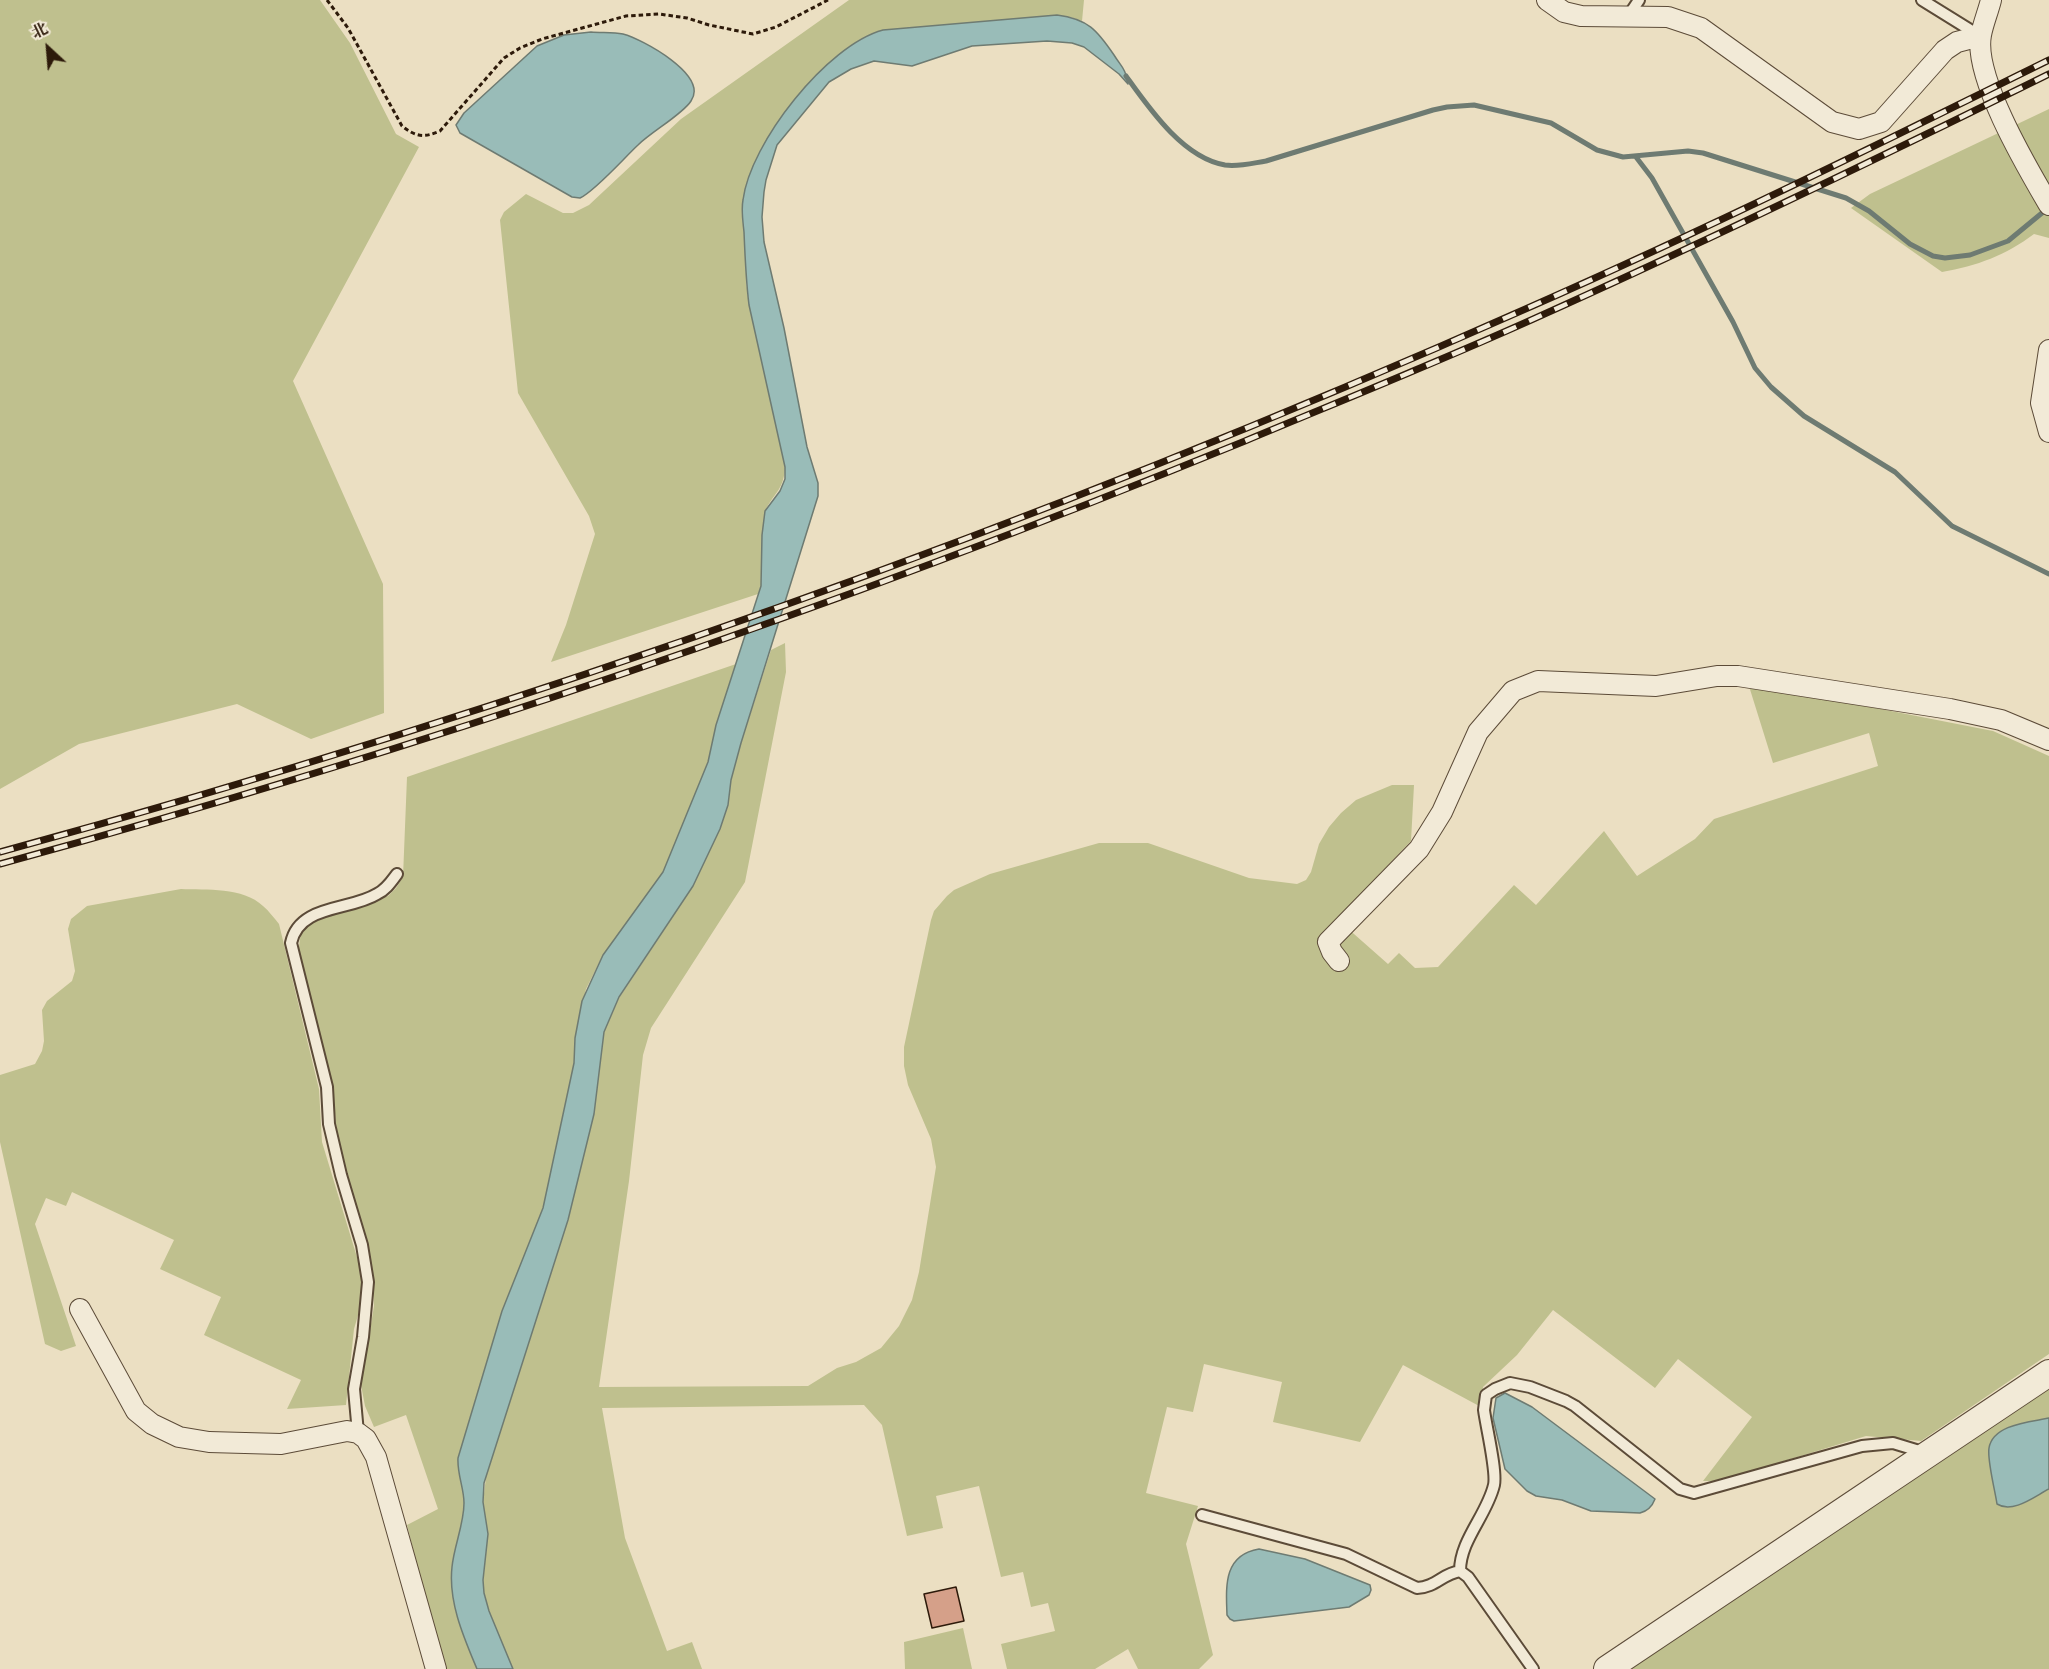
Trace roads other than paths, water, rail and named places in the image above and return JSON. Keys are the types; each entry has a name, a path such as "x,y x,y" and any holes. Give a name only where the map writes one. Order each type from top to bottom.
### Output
{"street":[{"path":"1547,0 1564,12 1581,16 1668,17 1701,28 1832,122 1859,129 1881,122 1945,50 1957,42 1980,36"},
{"path":"1992,0 1980,36 1982,61 1987,80 2017,150 2049,205"},
{"path":"2049,350 2041,398 2042,414 2049,432"},
{"path":"1339,961 1328,942 1419,849 1442,812 1478,732 1513,691 1533,681 1656,686 1717,676 1738,676 1950,709 2001,720 2049,740"},
{"path":"80,1309 136,1411 152,1424 179,1437 209,1442 281,1444 347,1431 358,1433 366,1439 376,1457 388,1496 436,1669"},
{"path":"1607,1669 2049,1373"}],"lane":[{"path":"1627,18 1639,0"},
{"path":"1922,0 1980,36"},
{"path":"358,1433 354,1389 363,1337 368,1282 362,1245 341,1175 329,1124 327,1087 291,943 293,932 301,923 329,910 375,896 397,874"},
{"path":"1460,1571 1463,1551 1487,1504 1494,1484 1484,1400 1486,1395 1504,1384 1530,1387 1575,1406 1680,1489 1694,1494 1862,1446 1893,1443 1929,1454"},
{"path":"1202,1515 1346,1554 1417,1588 1428,1587 1460,1571"},
{"path":"1460,1571 1468,1577 1533,1669"}],"water":[{"path":"1057,15 1077,19 1097,32 1123,68 1128,84 1119,74 1084,47 1072,43 1047,41 972,46 912,66 874,61 851,69 829,82 777,145 764,192 762,217 764,242 784,328 807,447 818,483 818,496 741,743 731,780 728,805 720,829 693,886 619,997 604,1032 594,1114 568,1220 484,1483 483,1502 488,1534 483,1580 484,1593 513,1669 477,1669 458,1620 452,1593 452,1567 464,1503 458,1458 502,1311 543,1208 574,1063 575,1038 582,1001 603,955 663,872 708,762 716,725 761,586 765,511 780,491 785,479 785,467 749,305 742,212 749,177 760,152 795,99 838,55 861,39 883,30"},
{"path":"591,32 623,34 658,51 671,60 691,80 694,91 691,101 681,112 644,140 601,182 580,198 572,197 460,133 456,125 464,113 537,46 564,35"},
{"path":"1505,1393 1532,1407 1655,1499 1651,1506 1640,1513 1591,1511 1562,1500 1536,1496 1527,1491 1505,1469 1493,1418 1496,1398"},
{"path":"2049,1418 2049,1489 2017,1505 2003,1507 1997,1504 1989,1460 1992,1440 2005,1429"},
{"path":"1259,1549 1305,1559 1370,1585 1371,1590 1369,1595 1349,1607 1234,1621 1227,1615 1229,1574 1239,1558 1247,1552"}],"waterway":[{"path":"1126,76 1156,116 1181,142 1195,153 1225,165 1266,161 1433,110 1474,105 1551,123 1597,150 1623,157 1688,151 1703,153 1846,198 1869,211 1910,244 1933,256 1945,258 1970,255 2008,241 2048,208"},
{"path":"1636,157 1652,178 1733,322 1755,368 1771,387 1804,416 1895,472 1952,526 2049,574"}],"railway":[{"path":"0,852 196,797 583,675 776,608 1156,465 1344,388 1595,278 2049,60"},
{"path":"0,864 316,773 473,723 629,672 939,561 1245,441 1540,316 1796,197 2049,74"}]}
